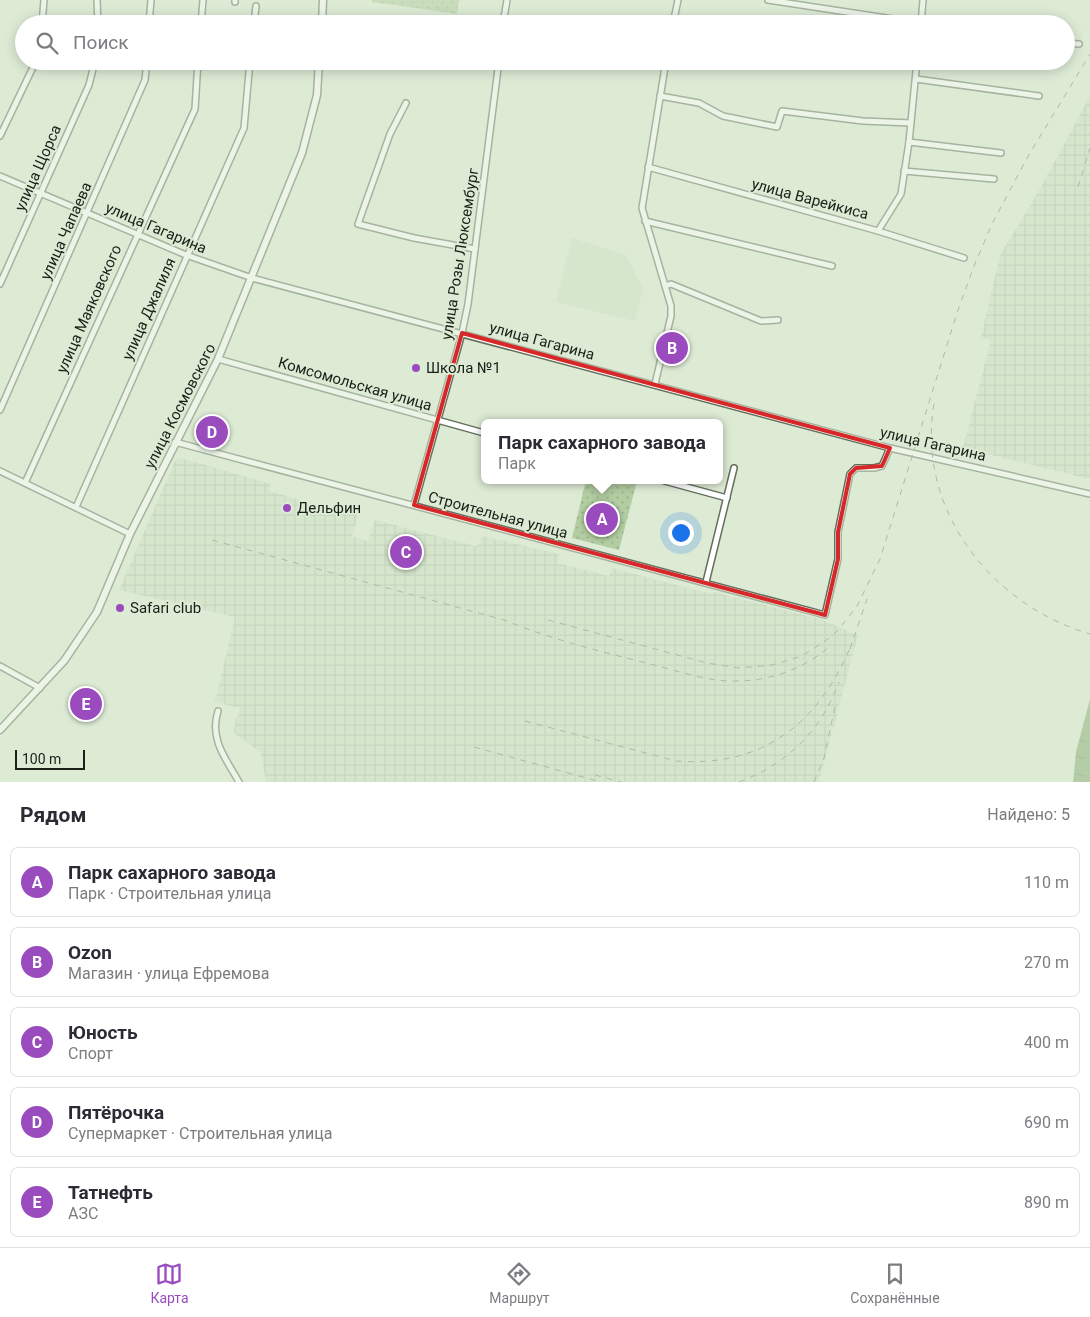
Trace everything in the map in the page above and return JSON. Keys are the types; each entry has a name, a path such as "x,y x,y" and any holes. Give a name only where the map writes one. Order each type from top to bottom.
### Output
{"main road":[{"path":"322,15 323,0"},
{"name":"улица Космовского","path":"0,730 40,688 68,654 97,612 130,534 218,359 252,278 302,153 317,95 318,70"}],"street":[{"path":"43,15 44,0"},
{"path":"97,0 98,15"},
{"path":"150,15 151,0"},
{"path":"202,15 203,0"},
{"path":"504,15 506,0"},
{"path":"675,15 678,0"},
{"path":"768,0 864,15"},
{"path":"922,15 923,0"},
{"path":"255,15 256,6"},
{"path":"1075,44 1079,44"},
{"path":"0,136 32,70"},
{"name":"улица Щорса","path":"0,284 89,85 93,70"},
{"name":"улица Чапаева","path":"0,410 88,213 145,80 146,70"},
{"name":"улица Маяковского","path":"25,483 195,109 197,70"},
{"name":"улица Джалиля","path":"76,507 186,255 244,128 249,70"},
{"name":"улица Розы Люксембург","path":"414,506 462,333 476,249 498,70"},
{"path":"655,384 671,316 666,286 645,222 643,195 664,70"},
{"path":"878,231 901,194 917,70"},
{"path":"916,80 1039,96"},
{"path":"660,96 699,103 723,116 777,127 782,111 863,121 911,123"},
{"path":"406,103 390,134 358,224 414,238 476,249"},
{"path":"909,142 1001,153"},
{"name":"улица Варейкиса","path":"648,167 878,231 964,258"},
{"path":"904,170 994,179"},
{"name":"улица Гагарина","path":"0,176 186,255 252,278 890,448 1090,494"},
{"path":"645,222 832,266"},
{"path":"666,286 671,284 761,321 778,320"},
{"name":"Комсомольская улица","path":"218,359 481,432"},
{"name":"Строительная улица","path":"175,442 825,615 838,559 838,532 850,474 856,468 882,466 890,448"},
{"path":"706,582 734,468"},
{"path":"0,471 130,534"},
{"path":"676,484 727,498"},
{"path":"0,666 40,688"},
{"path":"218,711 214,728 216,739 239,782"}],"highlighted area":[{"path":"462,333 890,448 882,466 856,468 850,474 838,532 838,559 825,615 414,505"}],"shaded area":[{"path":"372,0 459,0 457,14 372,2"},
{"path":"1090,96 1090,479 963,448 991,340 981,337 1000,255 1041,187"},
{"path":"572,238 626,255 643,289 635,321 556,302"},
{"path":"181,458 271,484 269,491 358,516 352,536 368,541 375,520 475,546 479,544 482,536 559,554 558,563 609,576 612,568 711,594 714,592 823,620 858,635 819,782 266,782 261,753 234,733 236,716 238,717 240,708 215,702 235,617 119,590 175,461"},
{"path":"585,484 636,484 619,550 572,538"}],"water":[{"path":"1090,699 1090,782 1073,782 1076,752"}],"railway":[{"path":"548,620 707,663 739,668 772,665 802,656 831,637 840,628 857,606 880,559 957,313 992,224 1027,158 1090,54"},
{"path":"1078,187 1090,148"},
{"path":"934,404 931,443 937,480 949,515 968,548 992,576 1021,601 1054,620 1090,634"},
{"path":"212,540 504,620 578,645 722,681 745,681 784,673 808,662 830,646"},
{"path":"850,649 867,599"},
{"path":"525,721 676,761 708,761 736,757 762,748 785,734 805,717 823,696 839,671 852,643"},
{"path":"739,782 772,766 800,744 823,716 839,682"},
{"path":"814,782 824,758 836,702"},
{"path":"474,747 601,782"},
{"path":"595,775 621,782"}],"place":[{"name":"Ozon","path":"672,348"},
{"name":"Школа №1","path":"416,368"},
{"name":"Пятёрочка","path":"212,432"},
{"name":"Дельфин","path":"287,508"},
{"name":"Парк сахарного завода","path":"602,519"},
{"name":"Юность","path":"406,552"},
{"name":"Safari club","path":"120,608"},
{"name":"Татнефть","path":"86,704"}]}
